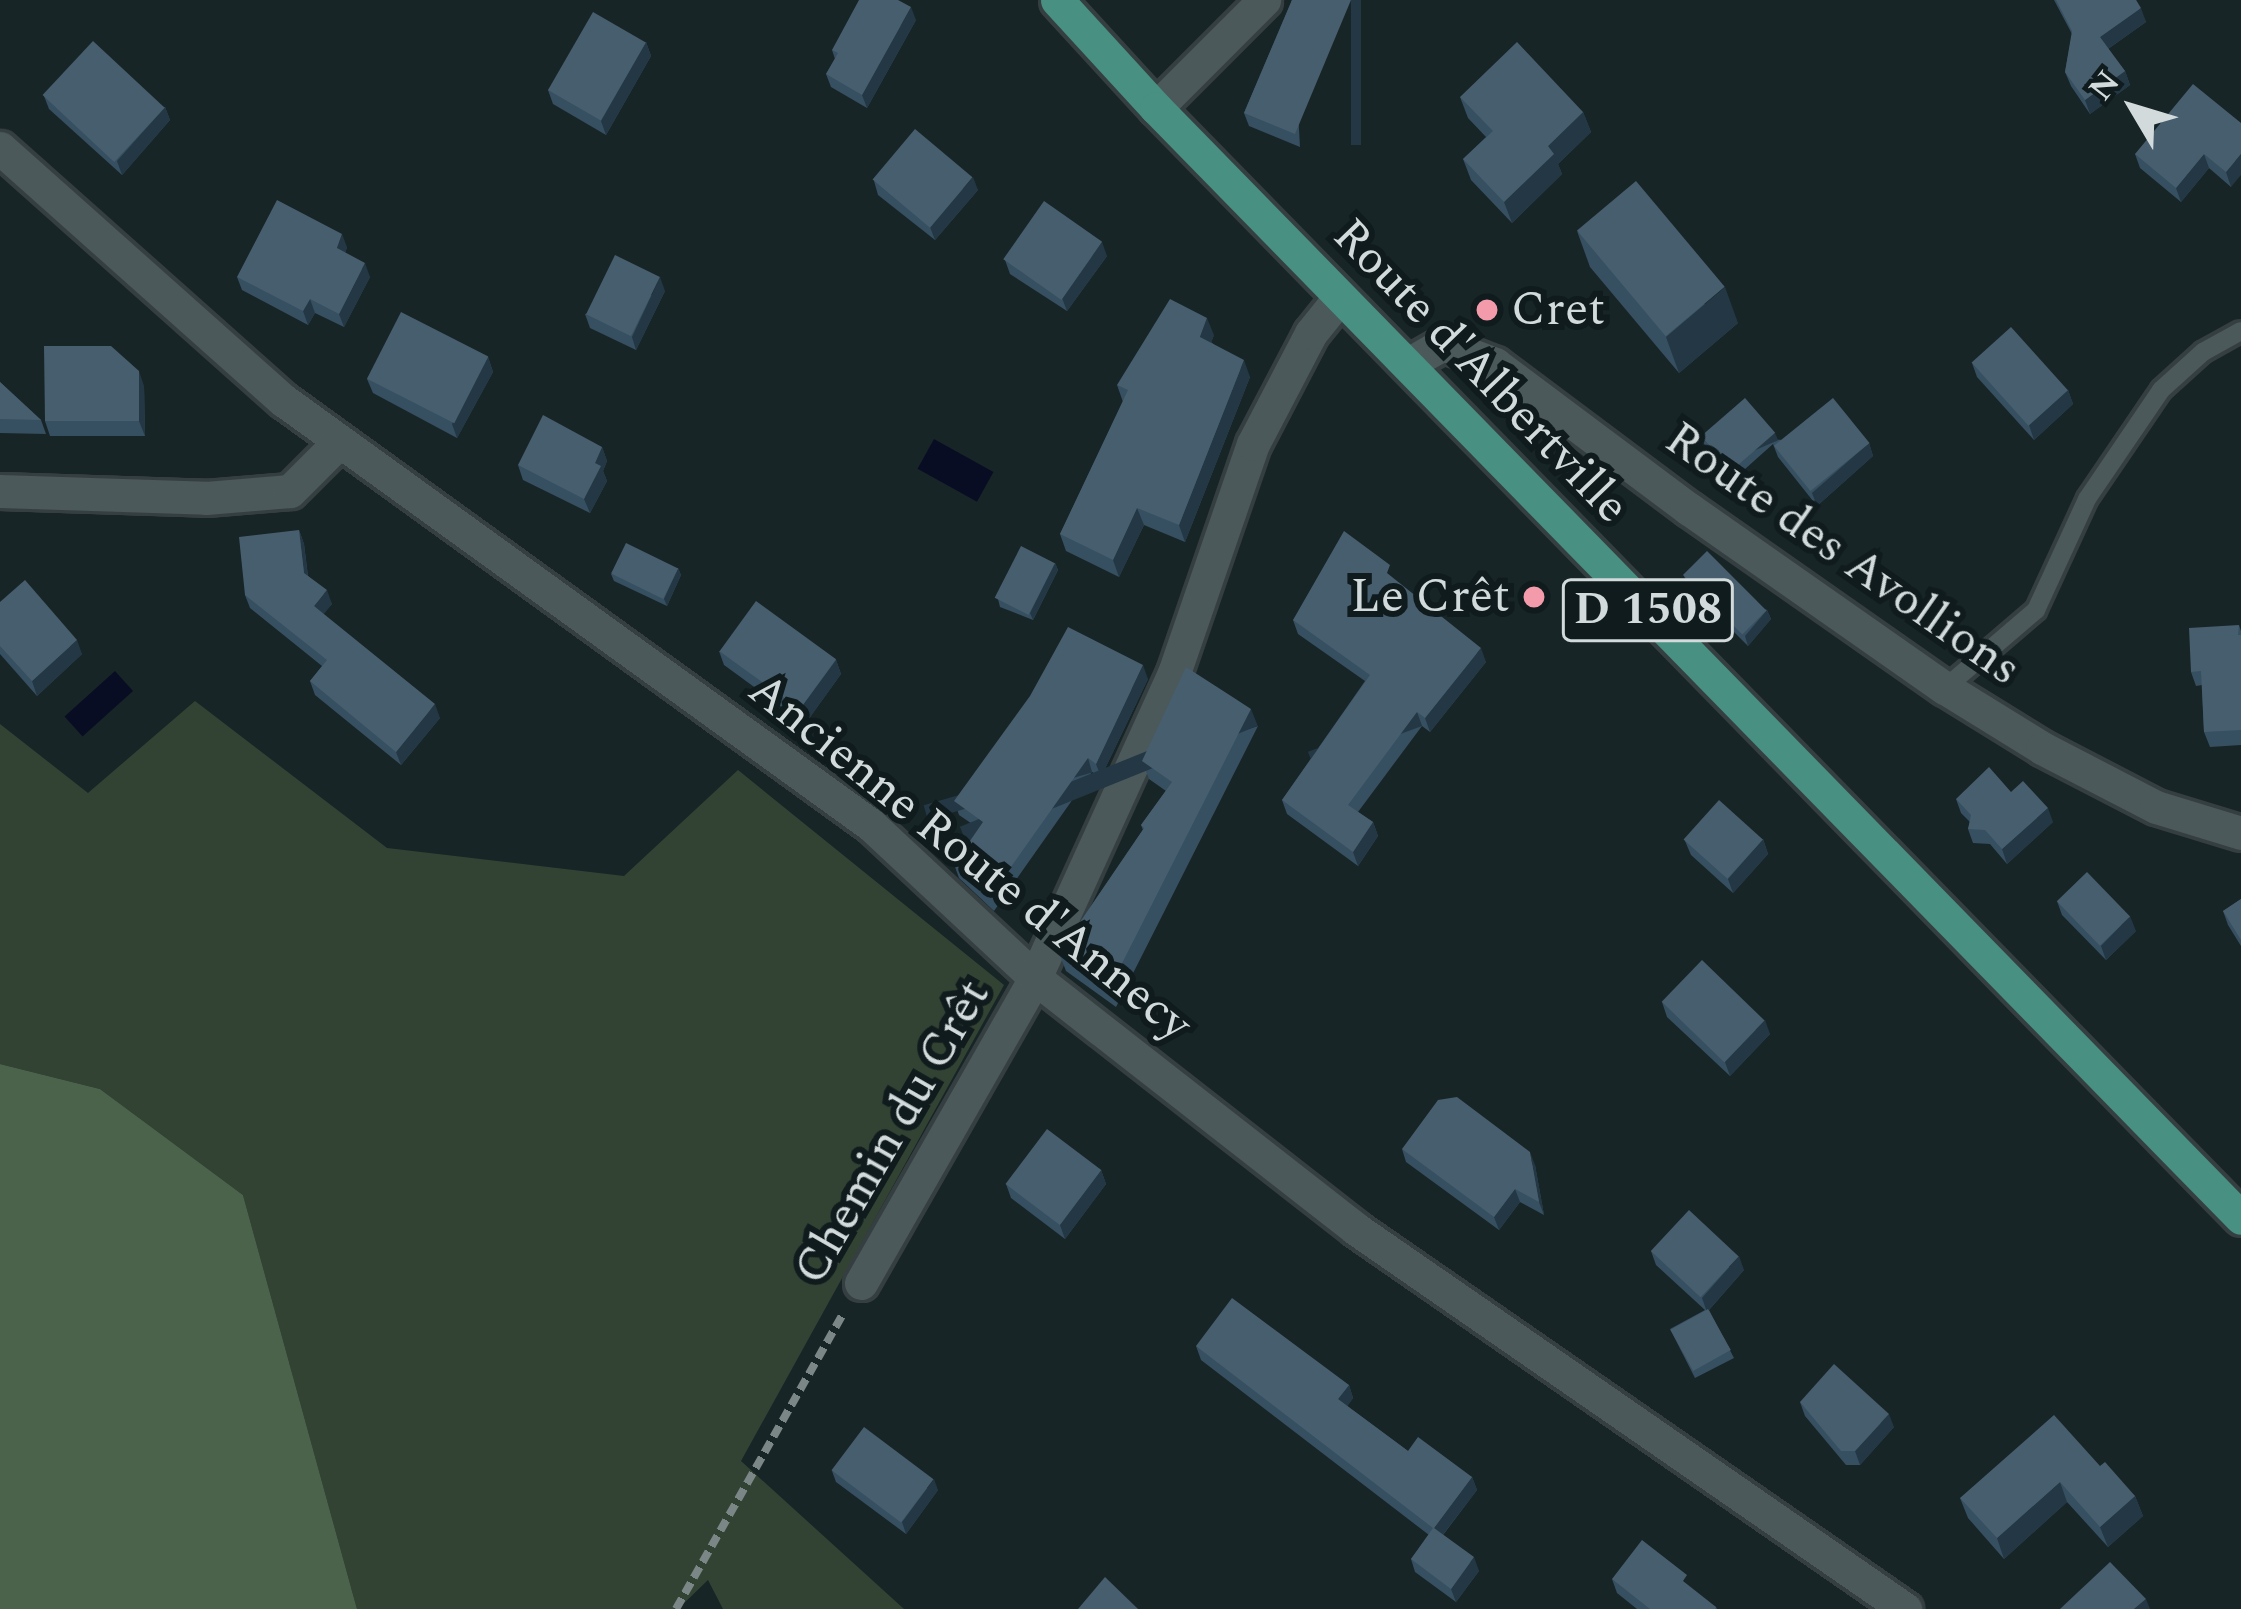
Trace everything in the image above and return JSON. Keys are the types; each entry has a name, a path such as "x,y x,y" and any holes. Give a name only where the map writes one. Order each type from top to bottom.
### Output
{"main road":[{"name":"Route d'Albertville","path":"1058,0 1156,108 2241,1218"}],"street":[{"path":"1156,108 1264,0"},
{"name":"Ancienne Route d'Annecy","path":"0,148 283,400 871,825 1035,978 1356,1228 1903,1608"},
{"name":"Chemin du Crêt","path":"861,1283 1035,978 1174,673 1253,444 1310,333 1340,296"},
{"name":"Route des Avollions","path":"1408,364 1443,344 1496,364 1688,509 1945,688 2042,748 2156,807 2241,832"},
{"path":"0,491 206,498 290,491 338,442"}],"lane":[{"path":"1945,688 2036,610 2087,500 2161,390 2203,352 2241,331"}],"path":[{"name":"Chemin du Crêt","path":"676,1609 861,1283"}],"green space":[{"path":"195,701 387,848 624,876 738,770 1004,985 741,1461 904,1609 723,1609 708,1580 678,1609 357,1609 243,1195 100,1089 0,1064 0,724 88,793"},
{"path":"0,1064 100,1089 243,1195 357,1609 0,1609"}],"water":[{"path":"934,439 993,472 977,502 918,469"},
{"path":"115,671 133,691 83,737 64,717"}],"building":[{"path":"859,0 898,0 911,7 862,95 826,74 838,53 832,50"},
{"path":"1292,0 1351,0 1295,134 1244,113"},
{"path":"2056,0 2136,0 2141,8 2100,37 2125,71 2085,100 2065,72 2072,31"},
{"path":"593,12 646,42 601,120 548,90"},
{"path":"93,41 165,108 114,162 43,95"},
{"path":"1517,42 1583,112 1548,146 1554,154 1504,202 1463,159 1493,131 1460,97"},
{"path":"2193,84 2241,123 2241,154 2226,172 2204,154 2176,188 2135,154"},
{"path":"915,129 972,177 930,228 873,180"},
{"path":"1636,181 1725,287 1666,336 1577,230"},
{"path":"277,200 342,234 337,248 365,263 339,314 310,299 303,311 237,277"},
{"path":"1044,201 1102,242 1061,300 1003,259"},
{"path":"615,255 660,277 631,336 586,314"},
{"path":"1170,299 1207,318 1200,337 1244,360 1179,525 1137,508 1113,560 1060,534 1128,390 1117,385"},
{"path":"401,312 488,356 454,423 367,379"},
{"path":"2011,327 2068,390 2028,426 1972,362"},
{"path":"44,346 111,346 139,371 139,421 45,421"},
{"path":"0,382 41,420 0,419"},
{"path":"1745,398 1775,433 1731,471 1701,436"},
{"path":"1833,398 1870,443 1810,491 1774,446"},
{"path":"543,415 602,447 595,463 601,466 584,499 518,465"},
{"path":"299,530 304,573 327,590 314,606 435,704 396,752 310,681 327,660 245,595 239,537"},
{"path":"1344,531 1390,565 1387,573 1481,648 1425,718 1417,712 1348,805 1373,822 1353,852 1282,800 1370,675 1293,620"},
{"path":"626,543 678,568 663,599 611,574"},
{"path":"1021,546 1055,563 1029,615 995,598"},
{"path":"1707,551 1766,610 1742,634 1683,575"},
{"path":"25,580 77,640 32,681 0,646 0,602"},
{"path":"756,601 836,659 800,709 720,651"},
{"path":"2239,625 2241,730 2204,732 2201,671 2191,672 2189,628"},
{"path":"1068,627 1143,665 1096,764 1088,758 989,898 954,864 983,822 954,801 1030,696"},
{"path":"1186,667 1251,709 1109,989 1059,953 1172,782 1142,761"},
{"path":"1989,767 2011,792 2023,781 2048,808 2002,849 1985,830 1968,829 1971,815 1956,799"},
{"path":"1719,800 1763,839 1727,879 1684,839"},
{"path":"2087,872 2130,917 2100,946 2057,901"},
{"path":"2241,899 2241,940 2223,911"},
{"path":"1702,960 1765,1020 1724,1062 1662,1002"},
{"path":"1457,1097 1530,1152 1539,1202 1515,1189 1494,1217 1402,1149 1438,1100"},
{"path":"1047,1129 1101,1170 1060,1225 1005,1184"},
{"path":"1689,1210 1739,1256 1701,1297 1651,1251"},
{"path":"1232,1298 1349,1385 1338,1399 1408,1451 1418,1437 1472,1477 1434,1528 1474,1557 1451,1589 1411,1559 1433,1528 1196,1346"},
{"path":"1708,1309 1731,1350 1693,1371 1670,1330"},
{"path":"1834,1364 1889,1414 1855,1451 1841,1451 1800,1402"},
{"path":"2054,1415 2135,1496 2100,1527 2060,1482 1997,1538 1960,1498"},
{"path":"864,1427 933,1479 901,1522 832,1470"},
{"path":"1642,1540 1687,1575 1683,1581 1715,1609 1650,1609 1612,1579"},
{"path":"2110,1562 2146,1599 2134,1609 2060,1609"},
{"path":"1105,1577 1138,1609 1078,1609"}],"place":[{"name":"Cret","path":"1487,310"},
{"name":"Le Crêt","path":"1534,597"}]}
